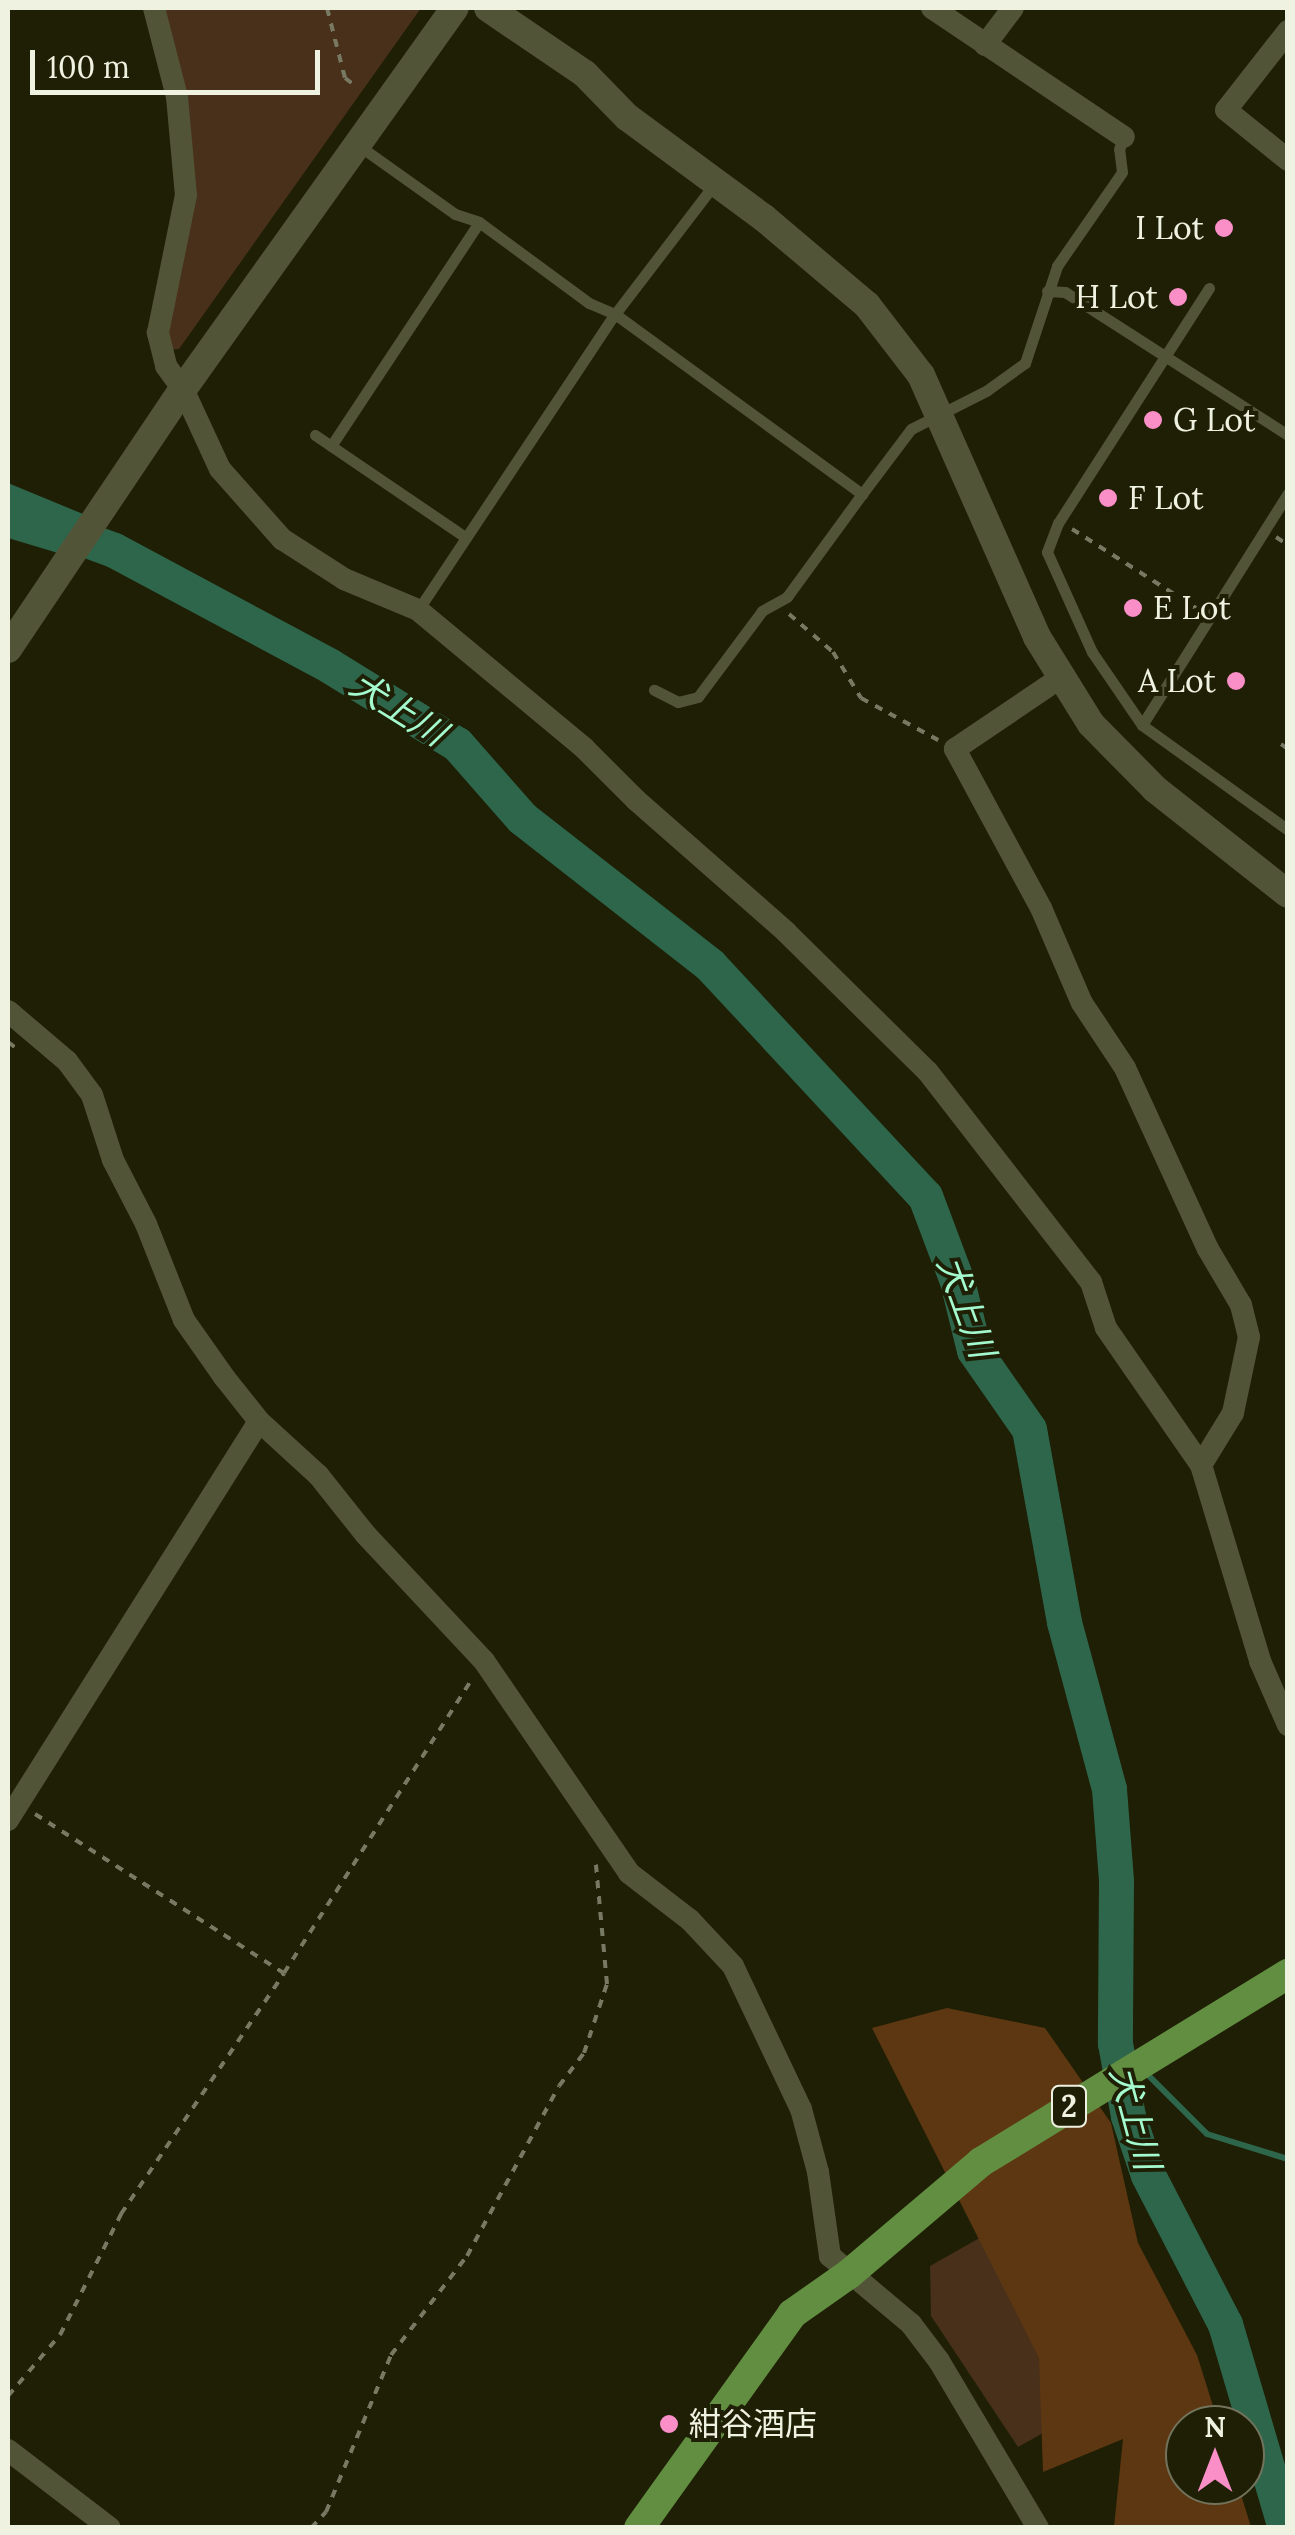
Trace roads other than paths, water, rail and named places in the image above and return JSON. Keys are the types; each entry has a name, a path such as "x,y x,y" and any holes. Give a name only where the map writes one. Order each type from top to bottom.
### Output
{"main road":[{"name":"2","path":"638,2528 792,2314 857,2266 941,2193 1022,2135 1288,1974"}],"street":[{"path":"154,8 177,97 186,195 158,333 166,366 182,389 220,469 282,539 344,579 418,610 584,748 786,932 928,1072 1092,1282 1106,1328 1201,1466 1260,1661 1288,1726"},
{"path":"8,650 182,389 454,8"},
{"path":"488,8 585,74 628,117 837,275 867,304 920,376 1060,678 1091,724 1154,789 1288,894"},
{"path":"932,8 1124,137"},
{"path":"985,44 1013,8"},
{"path":"1288,31 1226,110 1288,160"},
{"path":"1060,678 955,749 1041,908 1082,1002 1126,1068 1208,1249 1241,1305 1249,1337 1233,1413 1201,1466"},
{"path":"8,1011 67,1061 92,1096 113,1160 146,1224 184,1320 259,1421 319,1476 366,1535 484,1661 629,1873 690,1920 733,1966 800,2109 818,2172 830,2256 857,2266 940,2361 1038,2528"},
{"path":"13,1812 259,1421"},
{"path":"8,2450 110,2528"}],"lane":[{"path":"654,690 678,702 698,697 762,612 788,596 911,429 940,416 1025,363 1057,266 1122,172 1120,149 1124,137"},
{"path":"358,146 454,214 479,222 589,303 615,314 862,494"},
{"path":"418,610 615,314 715,184"},
{"path":"330,446 479,222"},
{"path":"1209,288 1058,523 1048,552 1092,652 1142,725 1288,830"},
{"path":"1047,291 1065,292 1288,434"},
{"path":"315,435 464,537"},
{"path":"1142,725 1288,493"}],"waterway":[{"name":"犬上川","path":"8,511 114,550 330,666 457,744 522,818 710,965 925,1196 957,1281 974,1350 1029,1429 1064,1622 1109,1789 1116,1881 1115,2043 1128,2116 1148,2175 1225,2324 1285,2528"},
{"path":"1115,2043 1131,2059"},
{"path":"1144,2071 1207,2134 1288,2159"}],"place":[{"name":"I Lot","path":"1224,228"},
{"name":"H Lot","path":"1178,297"},
{"name":"G Lot","path":"1153,420"},
{"name":"F Lot","path":"1108,498"},
{"name":"E Lot","path":"1133,608"},
{"name":"A Lot","path":"1236,681"},
{"name":"紺谷酒店","path":"669,2424"}]}
